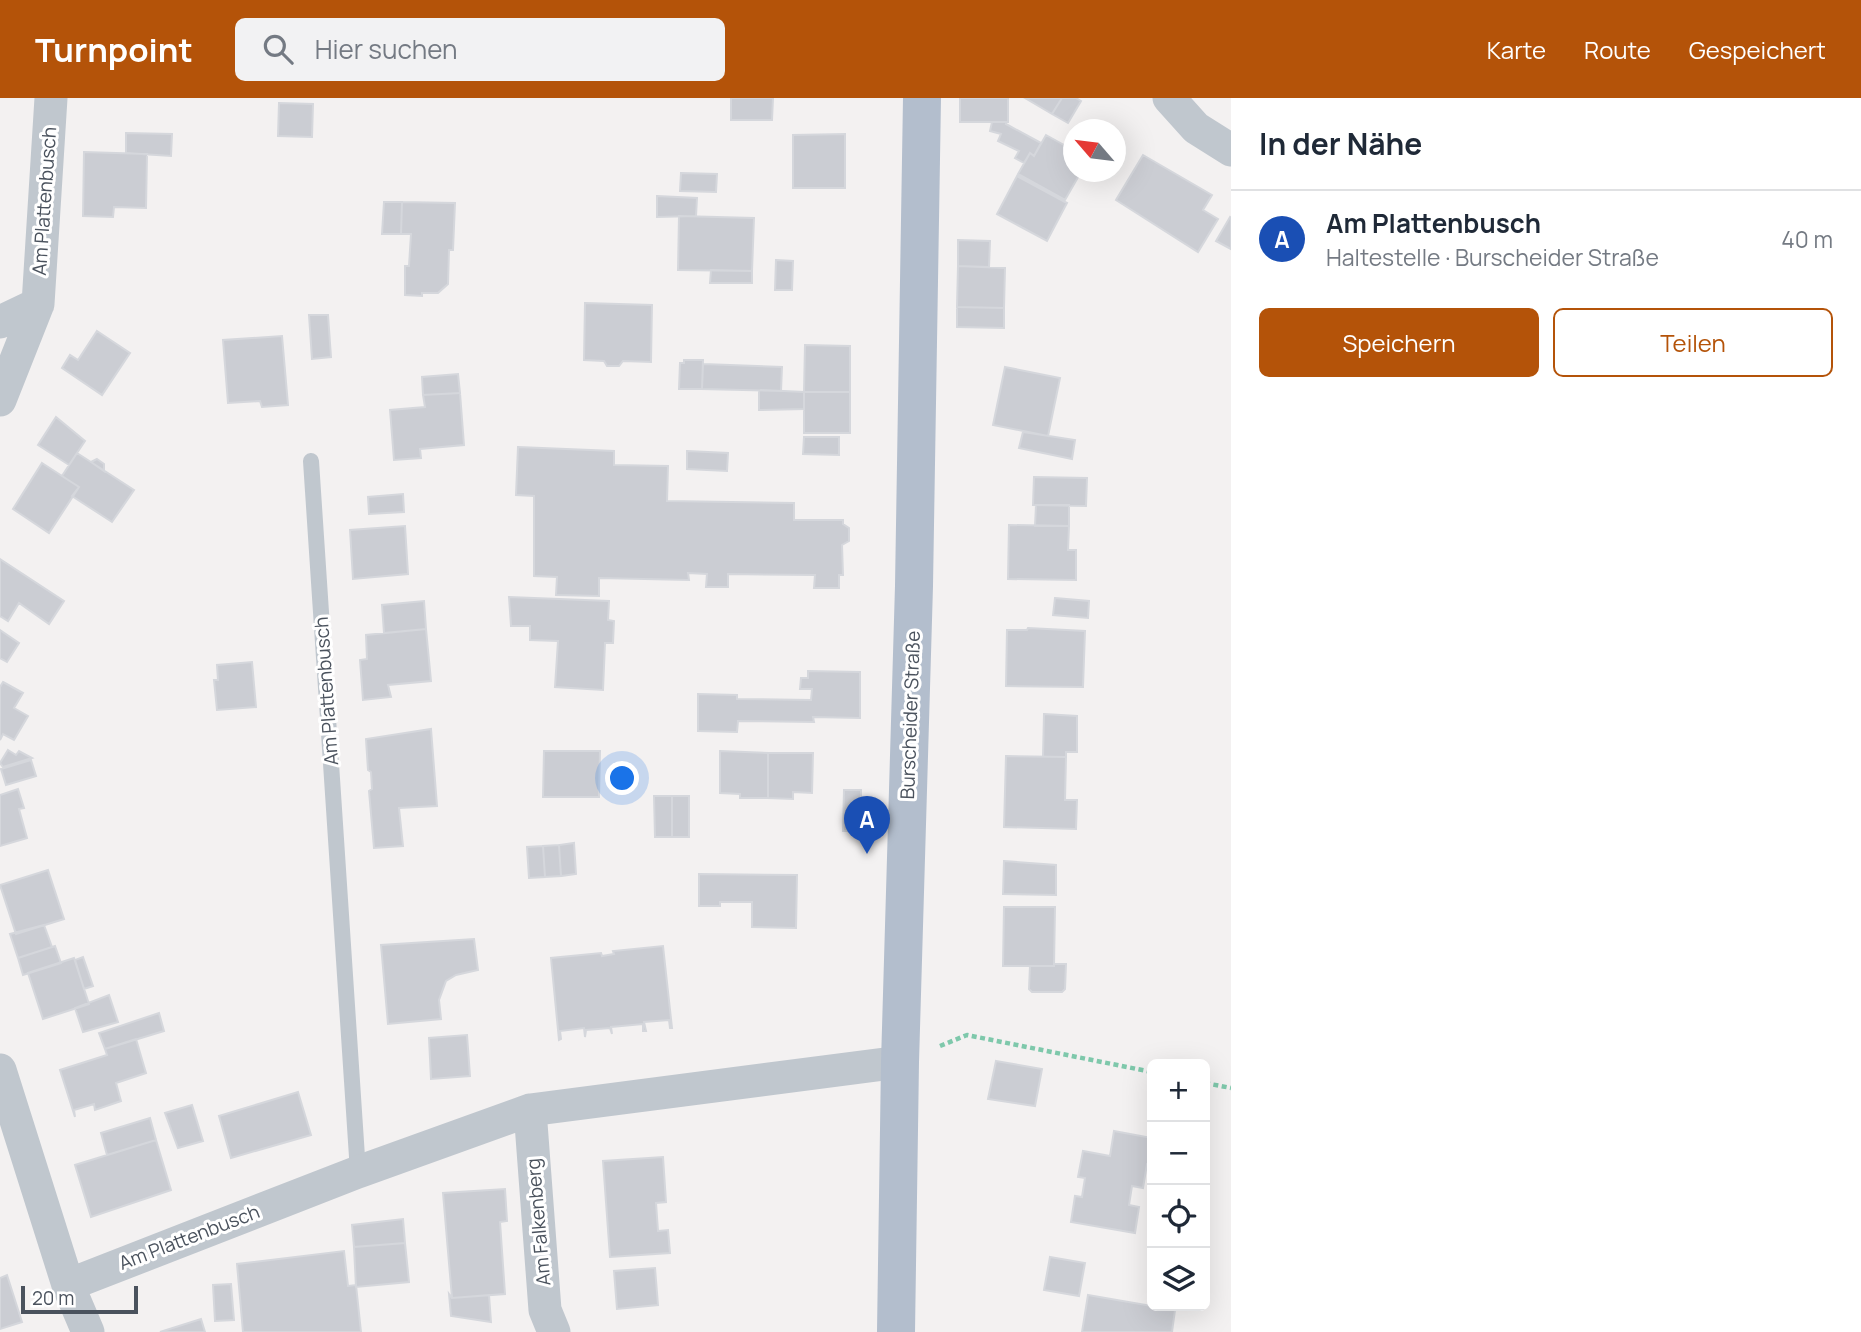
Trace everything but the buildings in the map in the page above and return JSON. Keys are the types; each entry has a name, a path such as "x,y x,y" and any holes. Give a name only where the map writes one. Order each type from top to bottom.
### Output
{"main road":[{"name":"Burscheider Straße","path":"896,1332 900,1062 914,586 922,98"}],"street":[{"name":"Am Plattenbusch","path":"0,323 38,304 51,98"},
{"path":"1169,98 1196,128 1231,150"},
{"path":"0,400 38,304"},
{"name":"Am Plattenbusch","path":"68,1284 358,1172 530,1110 900,1062"},
{"path":"0,1070 68,1284 88,1332"},
{"name":"Am Falkenberg","path":"530,1110 545,1310 554,1332"}],"lane":[{"name":"Am Plattenbusch","path":"311,461 358,1172"}],"path":[{"path":"900,1062 967,1035 1147,1071"},
{"path":"1210,1084 1231,1088"}],"place":[{"name":"Am Plattenbusch","path":"867,854"}]}
